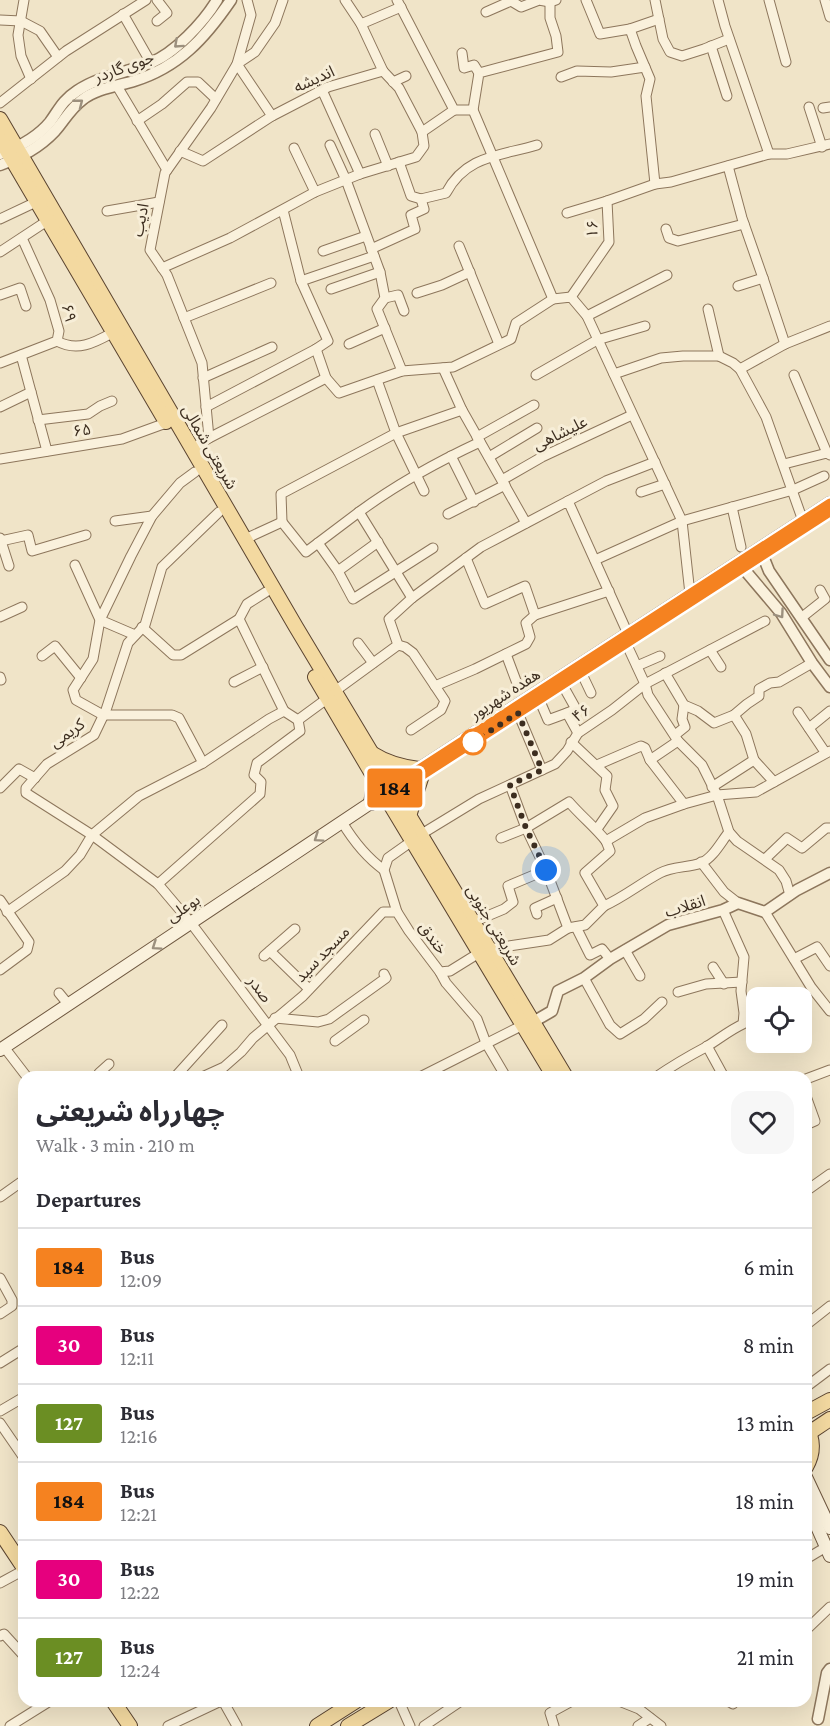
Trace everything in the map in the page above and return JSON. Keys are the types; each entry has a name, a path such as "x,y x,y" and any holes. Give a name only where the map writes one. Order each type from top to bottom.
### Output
{"main road":[{"name":"شریعتی شمالی","path":"0,119 10,156 192,449 331,694 375,779 389,792"},
{"name":"شریعتی شمالی","path":"0,139 266,592 331,694 373,754 389,792"},
{"name":"هفده شهریور","path":"389,792 399,782 420,772 518,713 581,672 690,594 830,503"},
{"name":"هفده شهریور","path":"420,772 830,512"},
{"path":"373,754 381,759 420,772 409,816"},
{"path":"371,804 375,779"},
{"name":"بوعلی","path":"2,1048 389,792"},
{"name":"شریعتی جنوبی","path":"389,792 409,816 416,838 473,922 484,951"},
{"name":"شریعتی جنوبی","path":"389,792 528,1024 562,1071"},
{"name":"شریعتی جنوبی","path":"528,1024 551,1071"},
{"path":"812,1410 830,1400"},
{"path":"812,1442 816,1426"},
{"path":"812,1487 827,1512 830,1528"},
{"path":"812,1516 828,1552"},
{"path":"0,1533 18,1560"},
{"path":"117,1707 129,1726"},
{"path":"317,1726 347,1707"},
{"path":"348,1726 378,1707"}],"street":[{"path":"24,0 18,35 21,56 31,79"},
{"path":"0,103 58,57 146,0"},
{"path":"157,21 167,13 158,0"},
{"name":"جوی گاردر","path":"52,127 66,98 83,87 111,75 151,63 172,50 201,22 217,0"},
{"name":"جوی گاردر","path":"10,156 52,127 84,98 159,71 178,60 192,48 231,0"},
{"name":"ادیب","path":"209,438 202,363 167,275 150,250 167,170 237,64 251,15 247,0"},
{"path":"272,116 237,64 255,52 275,23 284,0"},
{"path":"162,268 230,238 315,192 360,174 416,157 424,146 422,132 399,88 383,71 361,24 345,0"},
{"path":"480,73 558,52 550,18 553,1 539,0 521,7 511,1 486,12"},
{"path":"586,0 600,34 630,29 659,19"},
{"path":"655,0 663,39 670,52 682,56 729,39"},
{"path":"718,0 729,39 769,154"},
{"path":"769,0 786,62"},
{"path":"825,0 830,17"},
{"path":"361,24 399,3 454,110"},
{"path":"123,14 151,63"},
{"path":"0,20 21,21 40,31 58,57"},
{"path":"630,29 650,79 646,96 655,184"},
{"path":"711,46 727,96"},
{"path":"462,53 464,68 474,65 480,73 473,110 553,299"},
{"path":"561,77 577,71 611,72 645,67"},
{"name":"اندیشه","path":"180,151 203,161 272,116 328,87 383,71"},
{"path":"393,82 406,76"},
{"path":"137,121 162,104 187,82 198,82 216,99"},
{"path":"117,86 167,170"},
{"path":"322,90 360,174"},
{"path":"808,107 826,146"},
{"path":"422,132 454,110 473,110"},
{"path":"375,134 388,166"},
{"path":"330,145 346,180 380,272 385,298"},
{"path":"399,162 411,196 421,199 446,193 452,182 464,170 492,155 514,152 537,145"},
{"name":"۱۶","path":"571,297 609,242 607,201 655,184 671,182 769,154 787,154 826,146"},
{"path":"294,148 315,192"},
{"path":"728,166 744,224 785,344"},
{"path":"301,280 372,252 415,228 411,215 423,209 421,199"},
{"path":"567,213 607,201"},
{"path":"0,219 36,202"},
{"path":"107,211 159,202"},
{"path":"206,406 328,341 301,280 283,210"},
{"path":"0,252 47,222"},
{"path":"666,229 669,238 678,241 744,224"},
{"path":"323,251 366,236"},
{"name":"۶۹","path":"0,363 57,341 59,331 50,300 22,238"},
{"path":"459,246 499,344"},
{"path":"331,289 380,272"},
{"path":"417,292 442,285 470,272"},
{"path":"586,316 667,275"},
{"path":"738,286 763,278"},
{"path":"184,318 271,283"},
{"path":"0,295 20,288 26,306"},
{"path":"402,371 377,309 385,298 398,295 404,311"},
{"path":"316,349 326,378 339,393 402,371 453,367 511,339 516,323 553,299 571,297 586,316 682,521 690,594"},
{"path":"708,309 720,356"},
{"path":"536,375 597,340 645,326"},
{"path":"740,369 785,344 830,326"},
{"path":"349,344 385,328"},
{"path":"57,341 68,347 94,344 112,333"},
{"path":"203,378 272,347"},
{"path":"21,355 47,451"},
{"path":"614,374 661,358 720,356 733,363 740,369 766,417 803,520"},
{"path":"443,368 462,410 526,523"},
{"path":"784,464 828,454 794,375"},
{"path":"192,449 326,378"},
{"path":"377,380 396,434 424,492"},
{"path":"0,407 31,392"},
{"path":"38,420 88,414 112,401"},
{"path":"462,410 396,434 281,494 282,522 306,552 378,498 534,405"},
{"name":"علیشاهی","path":"448,514 474,501 542,457 632,415"},
{"name":"۶۵","path":"0,459 122,439 166,423"},
{"path":"489,457 537,428"},
{"path":"451,456 474,501"},
{"path":"398,645 389,619 412,598 481,547 606,481 654,462"},
{"path":"195,472 180,483 152,516 100,620 93,659 74,690 76,700 104,716 172,715 179,718 203,763"},
{"path":"595,560 682,521 793,490 824,476"},
{"path":"641,492 665,484"},
{"path":"568,501 609,591 648,695 676,738 702,765 715,791 729,832 737,841 780,870 790,895"},
{"path":"732,507 741,547"},
{"name":"کریمی","path":"35,778 47,764 94,735 104,716 128,643 144,625 162,567 219,512"},
{"path":"359,512 412,598"},
{"path":"115,521 152,516"},
{"path":"245,539 282,522"},
{"path":"9,566 1,539 28,535 32,551 86,535"},
{"path":"338,571 378,542"},
{"path":"318,543 338,571 353,599 433,548"},
{"path":"763,556 769,571 830,660"},
{"path":"466,558 485,604 525,586 535,615"},
{"path":"75,565 100,620 135,635"},
{"path":"743,568 781,613 830,687"},
{"path":"764,592 778,584"},
{"path":"801,618 825,599 820,590"},
{"path":"435,686 526,644 530,637 526,623 535,615 609,591"},
{"path":"142,627 173,655 181,655 239,619 247,604 266,592"},
{"path":"0,615 22,607"},
{"path":"158,884 261,794 261,782 254,775 257,763 300,731 298,720 284,711 239,619"},
{"name":"۴۶","path":"510,785 555,764 567,751 578,733 645,684 765,621"},
{"path":"358,643 373,663"},
{"path":"298,720 398,645"},
{"path":"398,645 413,653 445,701 441,710 411,730"},
{"path":"42,656 56,646 81,678"},
{"path":"710,650 721,668"},
{"path":"506,654 518,686"},
{"path":"637,666 660,656"},
{"path":"665,673 684,705 698,711 714,723 734,715 759,696 759,688 779,682 812,663"},
{"path":"234,682 263,667"},
{"path":"581,672 591,693"},
{"path":"539,699 548,720 576,709 562,684"},
{"path":"650,760 676,738 685,727 682,719 684,705"},
{"path":"7,912 65,871 81,855 92,835 139,796 203,763 284,711"},
{"path":"809,728 830,711"},
{"path":"715,791 756,792 828,752 798,712"},
{"path":"518,713 542,770"},
{"path":"567,713 578,733"},
{"path":"734,715 746,734 754,760 774,782"},
{"path":"571,742 607,776 605,790 613,806 597,829"},
{"path":"597,765 641,746 645,748 650,760 684,804"},
{"path":"606,841 645,818 715,791 754,760"},
{"path":"0,788 19,769 35,778 26,788 26,793 92,835 158,884 191,923"},
{"path":"384,870 388,858 416,838 479,799 510,785 556,898 572,927 590,955 602,949 610,959"},
{"path":"501,838 526,828 569,802 589,824 597,829 610,851 585,873 604,906"},
{"path":"342,822 364,853 384,870 397,912"},
{"path":"765,859 787,838 802,848 826,828 830,828"},
{"path":"484,951 549,940 572,927 585,925 604,906 620,899 662,872 701,862 711,855 729,832"},
{"path":"701,862 724,892 738,903 765,912 811,987 830,1011"},
{"path":"473,922 504,909 513,902 508,886 546,870"},
{"path":"765,912 830,873"},
{"path":"537,914 535,908 556,898"},
{"path":"0,900 29,942 27,950 0,970"},
{"name":"انقلاب","path":"528,1024 552,1011 558,990 584,978 625,950 668,926 723,910 738,903"},
{"path":"665,1071 743,1024 741,991 744,957 723,910"},
{"name":"خندق","path":"370,926 383,912 397,912 409,932 441,972 450,971 484,951"},
{"name":"صدر","path":"191,923 272,1022 297,1071"},
{"name":"مسجد سید","path":"215,1071 224,1067 309,989 370,926"},
{"path":"295,929 267,954 309,989"},
{"path":"794,959 817,947 830,966"},
{"path":"625,950 640,976"},
{"path":"713,967 723,984"},
{"path":"441,972 446,983 477,1019 486,1043 502,1071"},
{"path":"272,1022 318,1022 329,1019 386,978 384,974"},
{"path":"584,978 610,1025 620,1034 644,1019 662,1002"},
{"path":"678,992 706,984 742,982"},
{"path":"59,993 68,1004"},
{"path":"337,1014 349,1031"},
{"path":"335,1041 364,1020"},
{"path":"432,1071 528,1024"},
{"path":"180,1071 222,1025"},
{"path":"707,1046 721,1071"},
{"path":"2,1048 22,1071"},
{"path":"101,1071 109,1064"},
{"path":"812,1077 830,1070"},
{"path":"812,1188 829,1178"},
{"path":"0,1197 18,1186"},
{"path":"0,1278 12,1299 12,1306 0,1314"},
{"path":"812,1320 830,1306"},
{"path":"0,1364 18,1352"},
{"path":"812,1382 830,1369"},
{"path":"0,1412 18,1401"},
{"path":"0,1423 18,1449"},
{"path":"812,1557 828,1552"},
{"path":"0,1583 18,1572"},
{"path":"812,1624 830,1607"},
{"path":"0,1636 4,1634 18,1649"},
{"path":"817,1724 827,1673 830,1669"},
{"path":"10,1726 39,1707"},
{"path":"168,1726 209,1707"},
{"path":"226,1707 237,1726"},
{"path":"402,1707 410,1726"},
{"path":"424,1726 452,1707"},
{"path":"554,1726 550,1713 561,1707"},
{"path":"635,1707 661,1726"},
{"path":"638,1726 650,1718"}],"bus line":[{"name":"184","path":"830,503 399,782 394,790 401,789 412,782 830,512"}],"route":[{"path":"473,742 518,713 542,770 510,785 526,828 546,870"}]}
